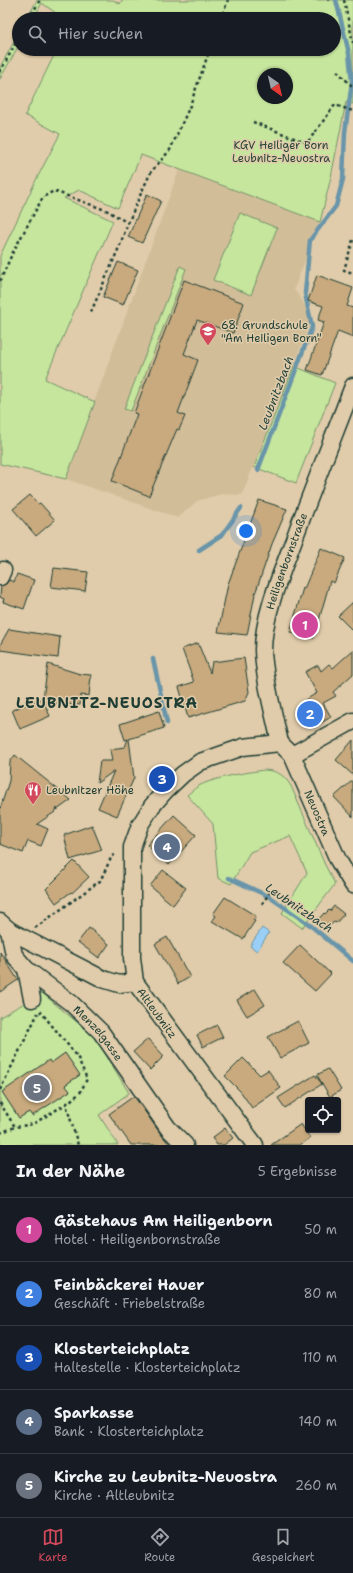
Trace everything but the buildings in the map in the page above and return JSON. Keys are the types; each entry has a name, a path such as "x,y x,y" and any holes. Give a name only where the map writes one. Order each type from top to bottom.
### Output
{"street":[{"name":"Heiligenbornstraße","path":"280,743 268,692 263,650 268,620 276,586 353,386"},
{"path":"292,755 353,721"},
{"name":"Neuostra","path":"280,743 292,755 338,860 353,885"},
{"path":"135,982 132,958 132,847 140,825 152,806 165,790 183,774 200,762 243,747 280,743"},
{"name":"Menzelgasse","path":"8,933 14,955 26,969 71,1003 101,1032 168,1128 185,1145"},
{"name":"Altleubnitz","path":"8,933 103,979 118,984 135,982 255,1145"},
{"path":"26,969 32,999"}],"path":[{"path":"33,12 40,0"},
{"path":"224,12 228,0"},
{"path":"344,0 353,43"},
{"path":"0,72 12,50"},
{"path":"91,312 151,172 170,150 189,108 208,56"},
{"path":"337,71 353,87"},
{"path":"253,122 307,143 335,105 352,111"},
{"path":"0,281 43,197 54,191 108,211 128,223"},
{"path":"353,240 344,270 353,273"},
{"path":"8,933 100,881 112,856 132,847"},
{"path":"262,904 270,892"},
{"path":"0,1090 40,1010 77,1056 88,1079 80,1093 66,1104 34,1124 15,1127 0,1133"},
{"path":"0,1103 15,1127"},
{"path":"66,1104 78,1145"}],"shaded area":[{"name":"68. Grundschule \"Am Heiligen Born\"","path":"179,170 320,222 294,289 312,316 294,366 242,495 221,494 197,501 178,518 66,479"}],"green space":[{"name":"KGV Heiliger Born Leubnitz-Neuostra","path":"37,0 113,0 120,4 122,0 353,0 353,104 346,102 331,177 320,222 141,155 118,208 79,190 64,198 113,221 45,379 95,402 66,479 0,464 0,256 37,178 60,134 25,115 54,56 341,56 341,12 54,12 42,3 37,12 31,12"},
{"path":"12,46 13,56 0,79 0,67"},
{"path":"240,213 277,228 251,295 213,280"},
{"path":"180,266 186,269 131,411 124,409"},
{"path":"294,366 335,383 296,483 254,467"},
{"path":"265,770 274,771 280,774 291,786 325,865 335,884 302,928 282,913 307,873 290,836 250,852 231,884 218,878 213,824 187,795 197,787 220,778"},
{"path":"42,993 95,1037 129,1093 99,1115 118,1145 0,1145 0,1017"}],"water":[{"path":"262,928 269,933 257,951 250,946"}],"waterway":[{"name":"Leubnitzbach","path":"336,0 339,12"},
{"name":"Leubnitzbach","path":"258,470 312,327 305,293 310,240 336,206 343,179 345,132 352,82 349,53 341,20"},
{"name":"Leubnitzbach","path":"199,550 222,535 241,508"},
{"name":"Leubnitzbach","path":"153,659 167,723"},
{"name":"Leubnitzbach","path":"229,878 268,896 310,925 353,961"}],"place":[{"name":"68. Grundschule \"Am Heiligen Born\"","path":"208,346"},
{"name":"Gästehaus Am Heiligenborn","path":"305,625"},
{"name":"Feinbäckerei Hauer","path":"310,714"},
{"name":"Klosterteichplatz","path":"162,779"},
{"name":"Leubnitzer Höhe","path":"33,805"},
{"name":"Sparkasse","path":"167,847"},
{"name":"Kirche zu Leubnitz-Neuostra","path":"37,1088"}],"district":[{"name":"LEUBNITZ-NEUOSTRA","path":"107,703"}]}
